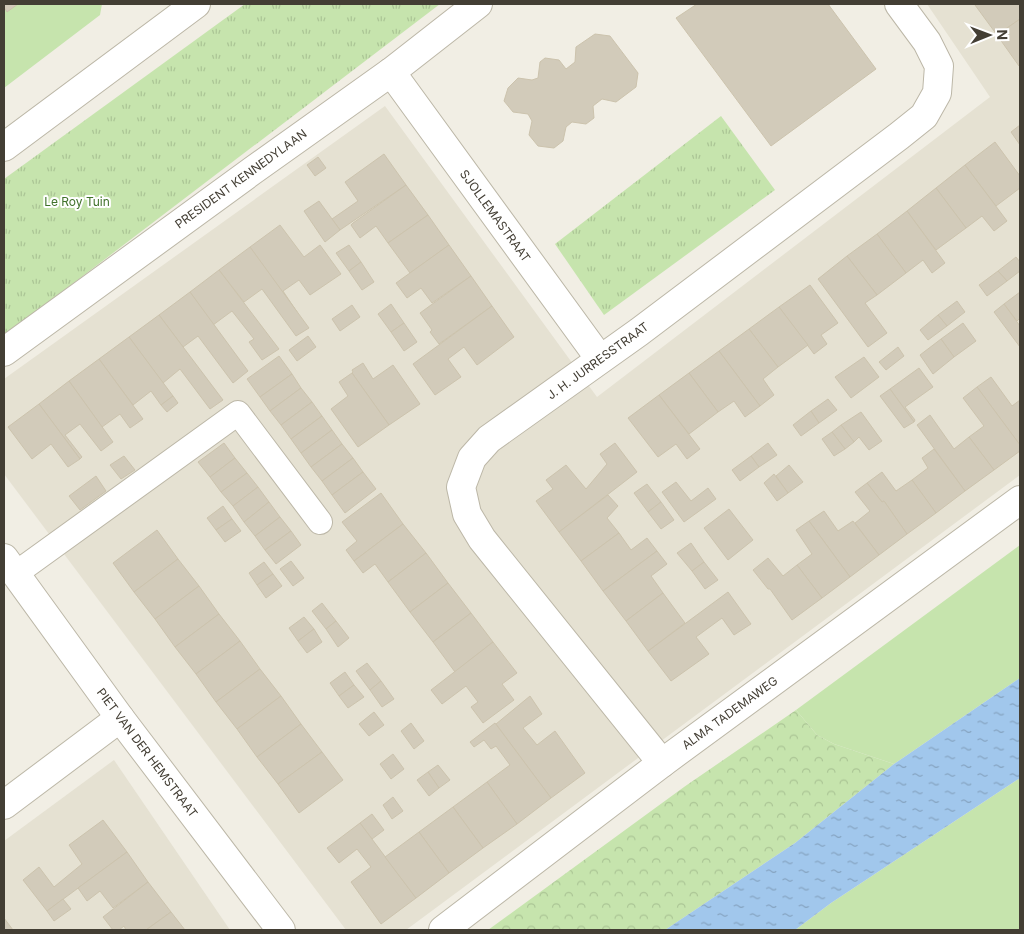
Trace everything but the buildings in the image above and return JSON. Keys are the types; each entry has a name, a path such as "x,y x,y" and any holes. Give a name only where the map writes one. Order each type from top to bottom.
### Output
{"street":[{"name":"PRESIDENT KENNEDYLAAN","path":"4,352 391,72 478,4"},
{"name":"J. H. JURRESSTRAAT","path":"662,763 482,539 467,514 461,487 472,458 489,440 924,116 936,93 939,66 927,42 900,4"},
{"path":"4,147 181,8"},
{"name":"SJOLLEMASTRAAT","path":"391,72 600,359"},
{"name":"ALMA TADEMAWEG","path":"443,930 662,763 1020,500"},
{"name":"PIET VAN DER HEMSTRAAT","path":"9,566 120,718 281,930"},
{"path":"4,805 120,718"}],"lane":[{"name":"PIET VAN DER HEMSTRAAT","path":"9,566 238,413 320,522"}],"shaded area":[{"path":"927,4 1020,4 1020,475 406,930 346,930 4,474 4,379 385,106 597,397 990,97"},
{"path":"114,760 230,930 4,930 4,841"}],"green space":[{"path":"18,4 102,4 100,15 4,88 4,7 7,11"},
{"name":"Le Roy Tuin","path":"245,4 440,4 4,336 4,179"},
{"path":"721,116 775,190 604,315 555,244"},
{"path":"1020,545 1020,678 894,764 834,744 817,735 796,710"},
{"path":"796,710 817,735 834,744 894,764 795,843 665,930 488,930 684,787"},
{"path":"1020,778 1020,930 795,930 831,903"}],"water":[{"path":"1020,678 1020,778 831,903 795,930 665,930 795,843 894,764"}]}
